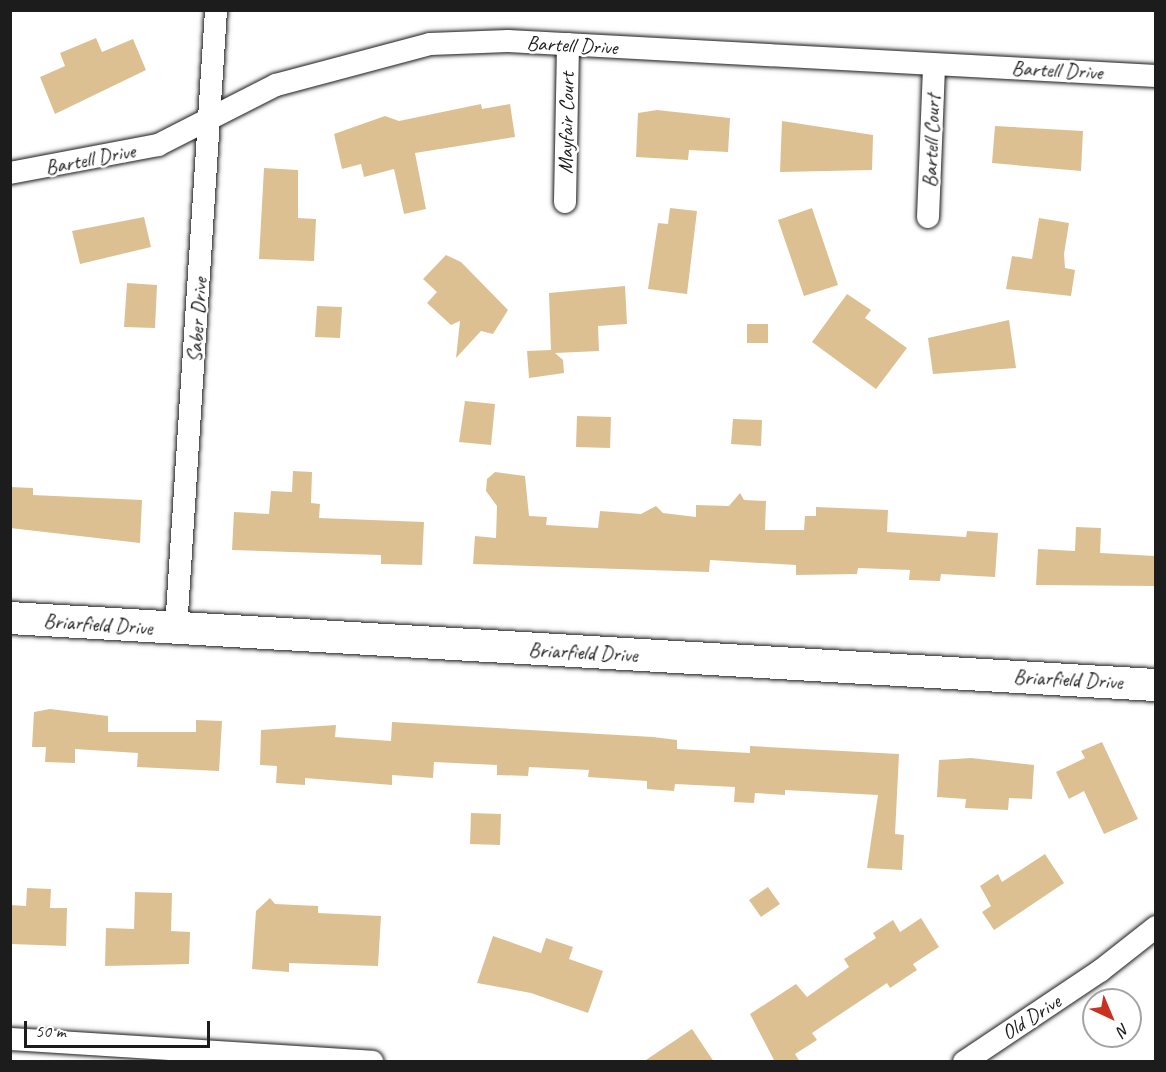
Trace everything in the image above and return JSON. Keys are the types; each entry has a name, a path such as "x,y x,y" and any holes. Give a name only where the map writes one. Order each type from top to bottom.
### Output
{"street":[{"name":"Saber Drive","path":"176,629 211,118 216,10"},
{"name":"Bartell Drive","path":"10,173 158,145 276,85 377,55 466,42 568,44 934,66 1155,76"},
{"name":"Mayfair Court","path":"565,202 568,44"},
{"name":"Bartell Court","path":"928,217 934,66"},
{"name":"Briarfield Drive","path":"10,618 1155,685"},
{"name":"Old Drive","path":"963,1062 1100,971 1155,927"},
{"path":"10,1039 372,1062"}],"building":[{"path":"96,38 102,52 133,39 146,70 55,114 40,77 65,66 60,53"},
{"path":"481,104 482,109 510,104 515,137 415,153 426,209 404,214 394,169 364,177 361,164 342,169 334,134 385,116 399,121"},
{"path":"657,110 730,118 728,152 689,150 688,160 636,157 638,113"},
{"path":"782,121 873,135 872,170 780,172"},
{"path":"995,126 1083,131 1081,171 992,163"},
{"path":"264,168 298,170 298,218 316,219 314,261 259,259"},
{"path":"670,208 697,211 687,294 648,289 658,223 668,224"},
{"path":"812,208 838,285 804,296 778,220"},
{"path":"144,217 151,247 80,264 72,231"},
{"path":"1039,218 1069,223 1064,254 1065,268 1075,270 1071,296 1006,289 1012,256 1032,259"},
{"path":"446,255 461,262 508,310 493,334 481,331 456,358 460,321 451,325 427,303 437,292 423,279"},
{"path":"127,283 157,285 155,328 124,327"},
{"path":"625,286 627,324 598,326 599,351 555,353 563,360 564,373 529,378 527,351 551,350 549,293"},
{"path":"847,294 871,310 865,318 907,348 876,389 812,342"},
{"path":"317,306 342,307 340,338 315,337"},
{"path":"1009,320 1016,368 933,374 928,338"},
{"path":"747,324 768,324 768,343 747,343"},
{"path":"465,401 495,404 491,445 459,442"},
{"path":"577,416 611,417 610,448 576,447"},
{"path":"733,419 762,420 761,446 731,444"},
{"path":"293,471 312,472 311,503 320,504 319,518 424,522 422,565 381,564 381,555 232,550 234,512 269,514 271,491 292,492"},
{"path":"495,472 525,476 529,516 547,517 546,525 598,528 600,511 641,514 656,506 663,513 696,517 696,505 729,506 740,493 744,500 766,501 765,530 804,530 805,516 816,516 816,507 888,510 887,532 966,537 967,531 998,533 995,577 941,574 940,581 909,580 910,570 858,568 857,574 796,575 796,565 710,560 709,572 473,564 475,536 496,538 497,506 486,491 487,479"},
{"path":"10,487 33,488 33,495 142,500 140,543 10,528"},
{"path":"1076,527 1101,528 1100,553 1155,556 1155,586 1036,585 1038,549 1075,551"},
{"path":"50,709 108,716 108,732 196,732 196,720 222,721 219,771 137,767 138,753 75,749 75,763 45,762 46,747 32,747 34,712"},
{"path":"392,722 653,737 677,740 677,749 750,753 750,746 899,754 895,834 904,835 902,870 867,868 878,795 785,790 785,795 755,793 754,803 734,802 735,787 675,784 674,791 647,789 647,781 588,777 589,770 529,767 528,776 497,775 497,765 434,762 433,778 392,775 392,785 305,778 305,785 276,783 277,766 260,765 261,730 336,725 335,737 391,741"},
{"path":"1102,742 1138,819 1104,834 1084,791 1069,799 1056,772 1085,758 1081,751"},
{"path":"971,758 1034,765 1032,799 1009,798 1008,810 965,808 966,799 937,797 939,760"},
{"path":"471,813 501,814 500,845 470,844"},
{"path":"1045,854 1064,883 994,930 982,912 991,906 980,886 998,874 1002,882"},
{"path":"768,887 780,904 761,917 749,900"},
{"path":"27,888 51,889 50,908 67,908 66,946 10,944 10,905 26,906"},
{"path":"135,892 172,893 171,931 190,932 189,964 105,966 106,928 134,929"},
{"path":"270,898 275,904 318,906 318,913 381,916 378,966 289,963 289,972 252,969 256,911"},
{"path":"921,918 939,947 913,964 917,970 890,988 887,983 812,1033 817,1040 795,1054 800,1062 775,1062 750,1014 796,984 807,997 849,967 844,959 876,938 873,933 893,920 900,932"},
{"path":"493,936 541,953 546,938 573,947 569,959 603,971 588,1013 531,993 477,983"},
{"path":"692,1029 714,1062 643,1062"}]}
